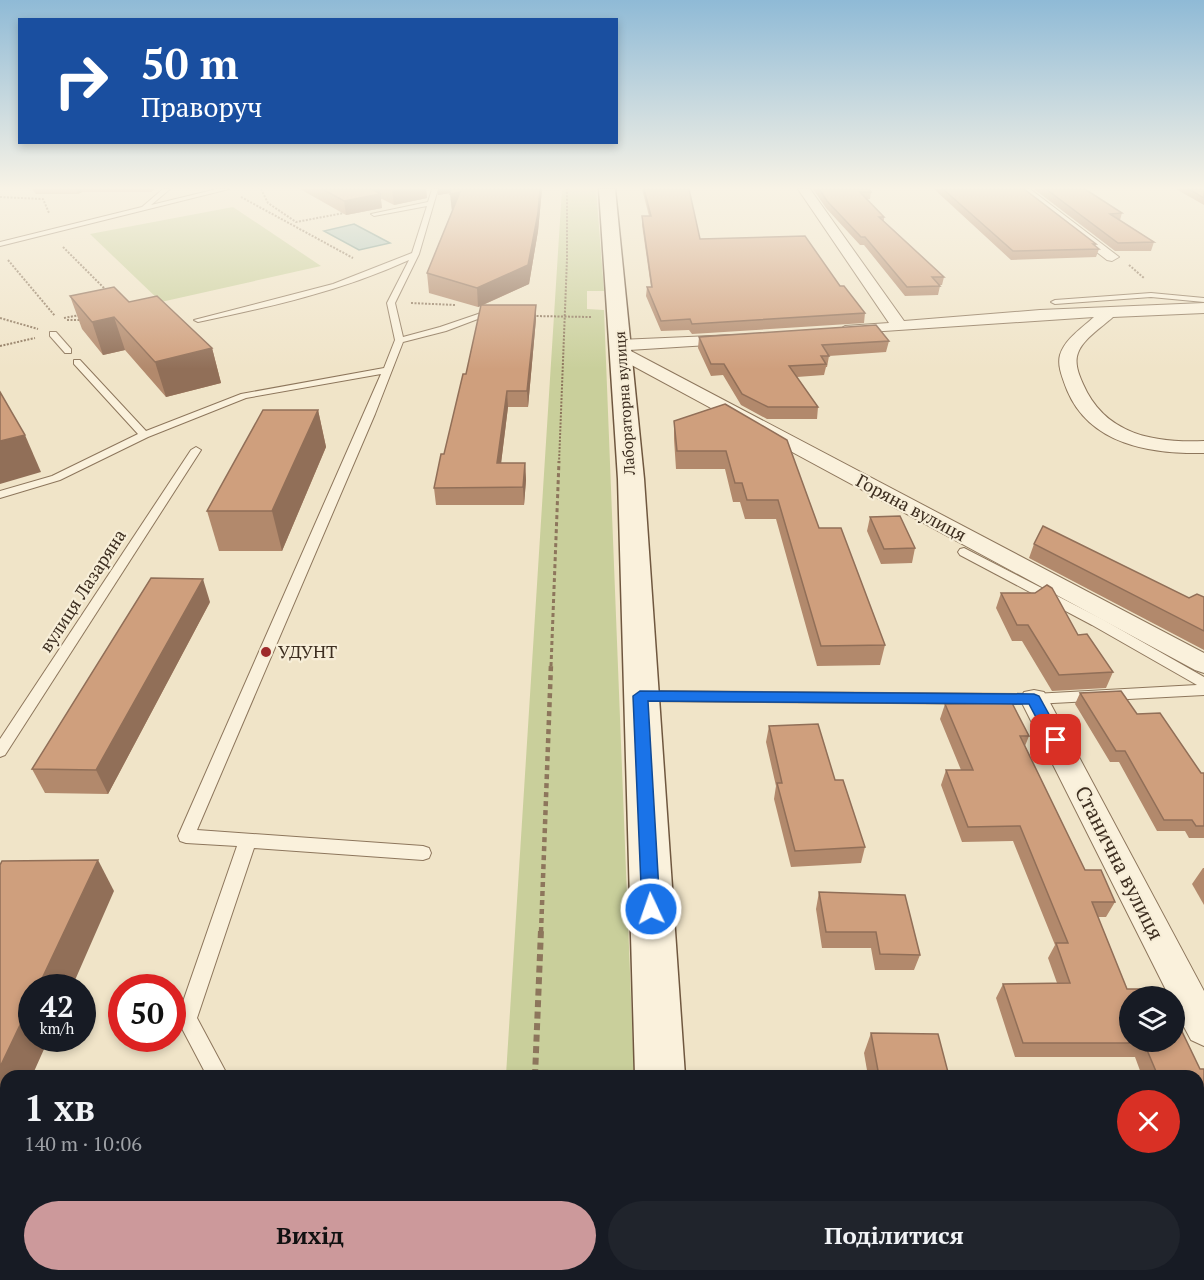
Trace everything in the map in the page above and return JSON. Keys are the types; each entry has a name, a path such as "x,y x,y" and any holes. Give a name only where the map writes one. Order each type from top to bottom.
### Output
{"main road":[{"name":"Лабораторна вулиця","path":"613,249 631,479 660,1070"}],"street":[{"path":"846,249 900,327"},
{"path":"1101,249 1112,257"},
{"path":"833,332 1040,315 1204,308"},
{"path":"1109,312 1074,344 1068,356 1069,373 1083,406 1117,433 1142,443 1170,448 1204,447"},
{"path":"619,348 754,339"},
{"name":"Горяна вулиця","path":"619,348 1204,664"},
{"name":"Станична вулиця","path":"1034,699 1204,1028"}],"lane":[{"path":"417,249 391,303 399,340 361,435 186,836 423,853"},
{"path":"198,320 317,293 368,276 416,254"},
{"path":"1055,302 1151,295 1204,300"},
{"path":"399,340 443,329 487,314"},
{"path":"53,334 68,351"},
{"path":"77,362 144,435"},
{"path":"0,495 56,478 144,435 244,396 386,370"},
{"name":"вулиця Лазаряна","path":"0,751 196,450"},
{"path":"964,552 1097,622 1204,683"},
{"path":"640,696 1034,699 1204,690"},
{"path":"215,1070 187,1019 248,840"}],"path":[{"path":"65,249 114,298"},
{"path":"334,249 368,268 368,276"},
{"path":"535,1070 567,249"},
{"path":"3,254 57,319 87,320"},
{"path":"1112,257 1130,265 1152,288 1151,295"},
{"path":"57,319 90,313"},
{"path":"564,317 591,317"},
{"path":"0,318 53,334"},
{"path":"0,346 53,334"}],"green space":[{"path":"105,249 295,249 321,266 161,302"},
{"path":"558,249 601,249 604,291 587,291 587,309 604,310 634,1070 506,1070"}],"building":[{"path":"437,249 531,249 528,265 477,288 427,273"},
{"path":"647,249 814,249 840,286 844,286 865,313 692,324 690,319 661,321 647,287 652,287"},
{"path":"875,249 913,249 944,277 932,277 940,286 907,287"},
{"path":"1010,249 1099,249 1013,251"},
{"path":"114,287 129,302 157,296 212,348 155,362 114,317 92,322 70,296"},
{"path":"481,305 536,305 527,391 507,391 497,463 525,463 523,487 434,488 463,374 466,374"},
{"path":"876,325 889,341 822,345 829,356 821,356 826,364 789,366 818,407 768,407 742,394 724,364 711,364 699,337"},
{"path":"0,392 25,435 0,441"},
{"path":"725,404 787,440 819,528 841,528 885,645 821,646 778,500 747,500 742,483 735,483 726,451 677,451 674,421"},
{"path":"263,410 318,410 272,511 207,511"},
{"path":"900,516 915,548 884,549 870,517"},
{"path":"1043,526 1189,598 1197,594 1204,597 1204,631 1034,544"},
{"path":"151,578 203,579 96,770 32,769"},
{"path":"1047,585 1052,588 1078,635 1087,634 1113,672 1059,675 1028,625 1017,625 1001,593 1035,593"},
{"path":"1121,691 1137,714 1160,713 1201,773 1204,773 1204,826 1196,826 1192,820 1164,820 1125,751 1116,751 1080,693"},
{"path":"1012,703 1029,736 1020,736 1085,870 1101,870 1115,902 1092,902 1126,986 1119,986 1119,1043 1023,1043 1003,984 1070,983 1056,943 1068,943 1020,826 968,827 946,770 973,770 945,704"},
{"path":"818,724 835,780 843,780 865,847 795,851 777,783 782,783 769,726"},
{"path":"98,860 44,974 18,974 18,1029 0,1067 0,865 2,861"},
{"path":"819,892 905,895 920,955 880,954 876,932 826,932"},
{"path":"871,1033 938,1034 947,1070 878,1070"},
{"path":"1185,1038 1200,1069 1204,1070 1155,1070 1148,1052 1185,1052"}],"place":[{"name":"УДУНТ","path":"266,652"}],"route":[{"path":"651,909 640,696 1034,699 1056,740"}]}
